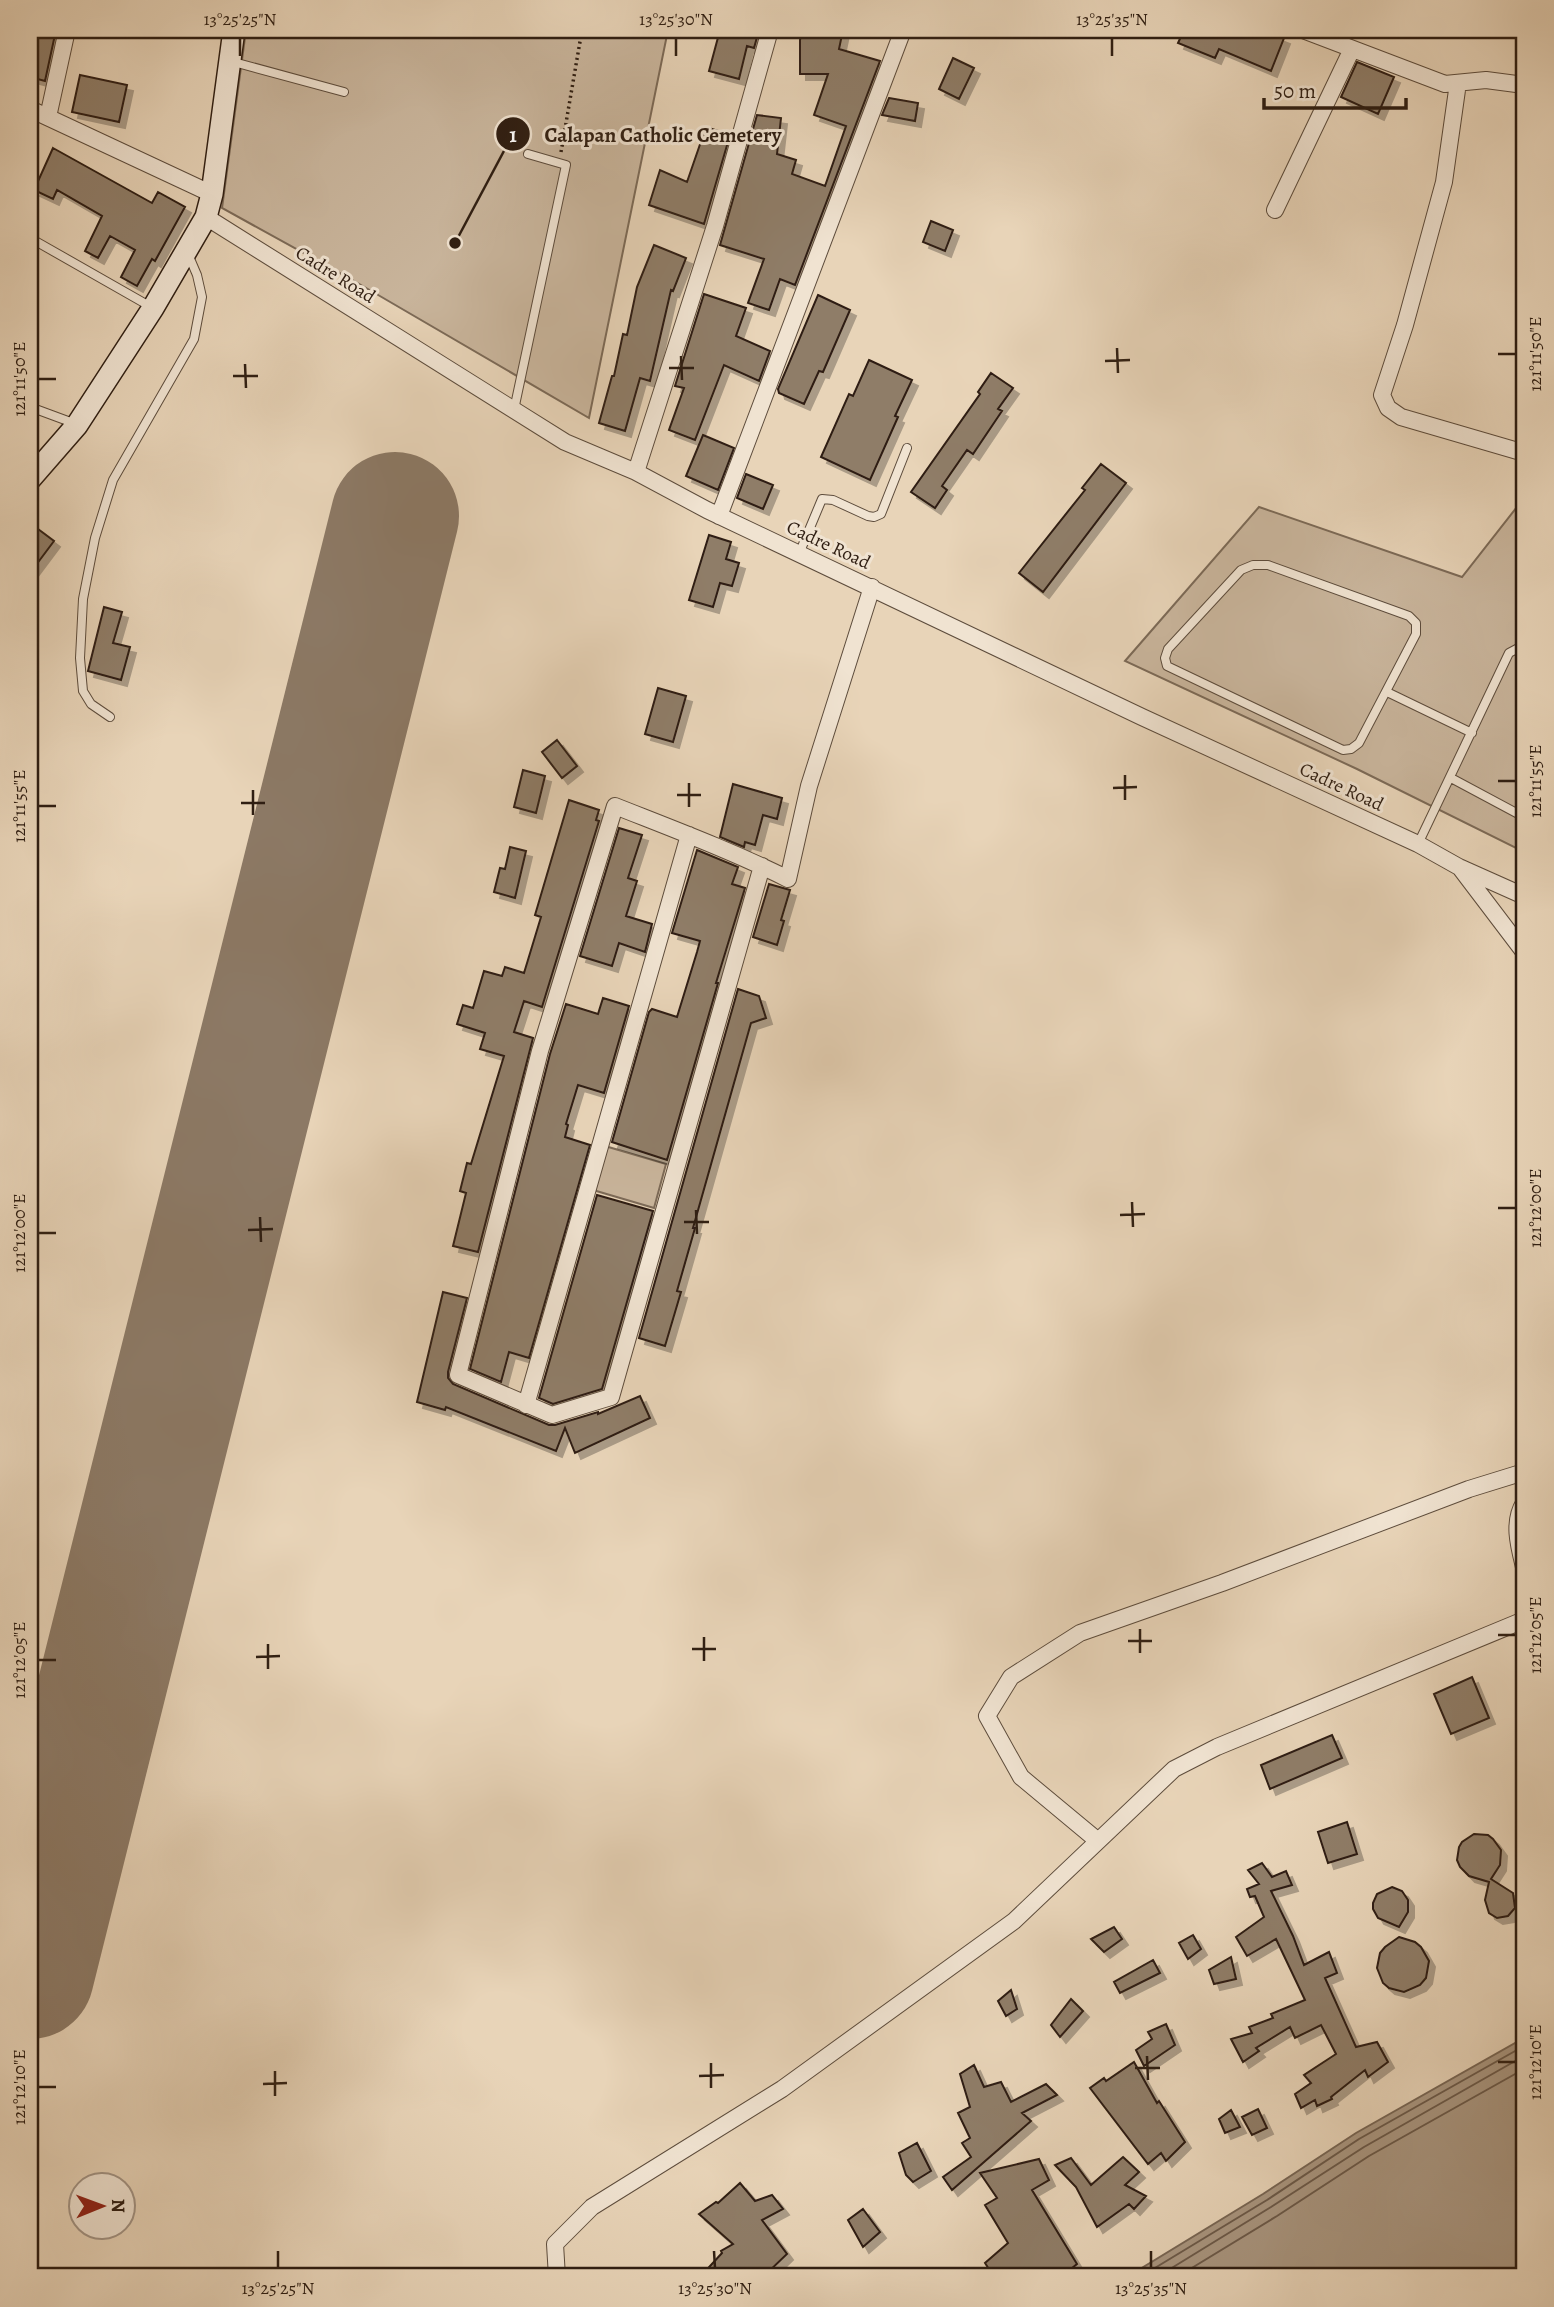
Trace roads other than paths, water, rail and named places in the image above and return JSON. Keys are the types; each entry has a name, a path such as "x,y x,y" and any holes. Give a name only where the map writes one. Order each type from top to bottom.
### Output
{"main road":[{"path":"30,479 77,425 153,308 206,217 212,194 234,30"}],"street":[{"path":"48,117 67,30"},
{"path":"636,472 715,226 770,30"},
{"path":"719,516 903,30"},
{"path":"1303,30 1445,84 1486,80 1524,85"},
{"path":"1275,210 1352,49"},
{"path":"1458,83 1444,182 1405,326 1382,395 1388,408 1401,417 1521,452"},
{"path":"30,109 212,194"},
{"name":"Cadre Road","path":"206,217 565,442 636,472 719,516 1524,896"},
{"path":"762,866 611,1397 552,1415 458,1375 540,1051 615,806 689,835 762,866 788,879 809,786 872,587"},
{"path":"526,1405 689,835"},
{"path":"1459,867 1524,952"},
{"path":"1098,1842 1021,1777 987,1716 1011,1677 1080,1633 1222,1583 1469,1489 1524,1472"},
{"path":"1524,1503 1520,1510 1517,1542 1524,1567"},
{"path":"557,2277 555,2245 592,2207 782,2089 1014,1921 1174,1769 1217,1747 1524,1620"}],"lane":[{"path":"230,61 344,92"},
{"path":"514,410 566,165 528,154"},
{"path":"30,238 153,308"},
{"path":"110,717 91,704 83,691 80,658 83,599 95,538 113,480 194,339 202,297 197,275 187,252"},
{"path":"30,407 77,425"},
{"path":"799,554 822,499 833,500 868,516 881,514 907,447"},
{"path":"1253,565 1268,565 1409,615 1416,623 1416,634 1387,692 1359,743 1351,749 1343,750 1167,666 1165,658 1168,649 1241,570 1253,565"},
{"path":"1418,844 1509,653 1524,645"},
{"path":"1387,692 1472,733"},
{"path":"1451,778 1524,817"}],"water":[{"path":"1524,2038 1524,2277 1127,2277 1263,2194 1356,2133"}],"place":[{"name":"Calapan Catholic Cemetery","path":"455,243"}]}
